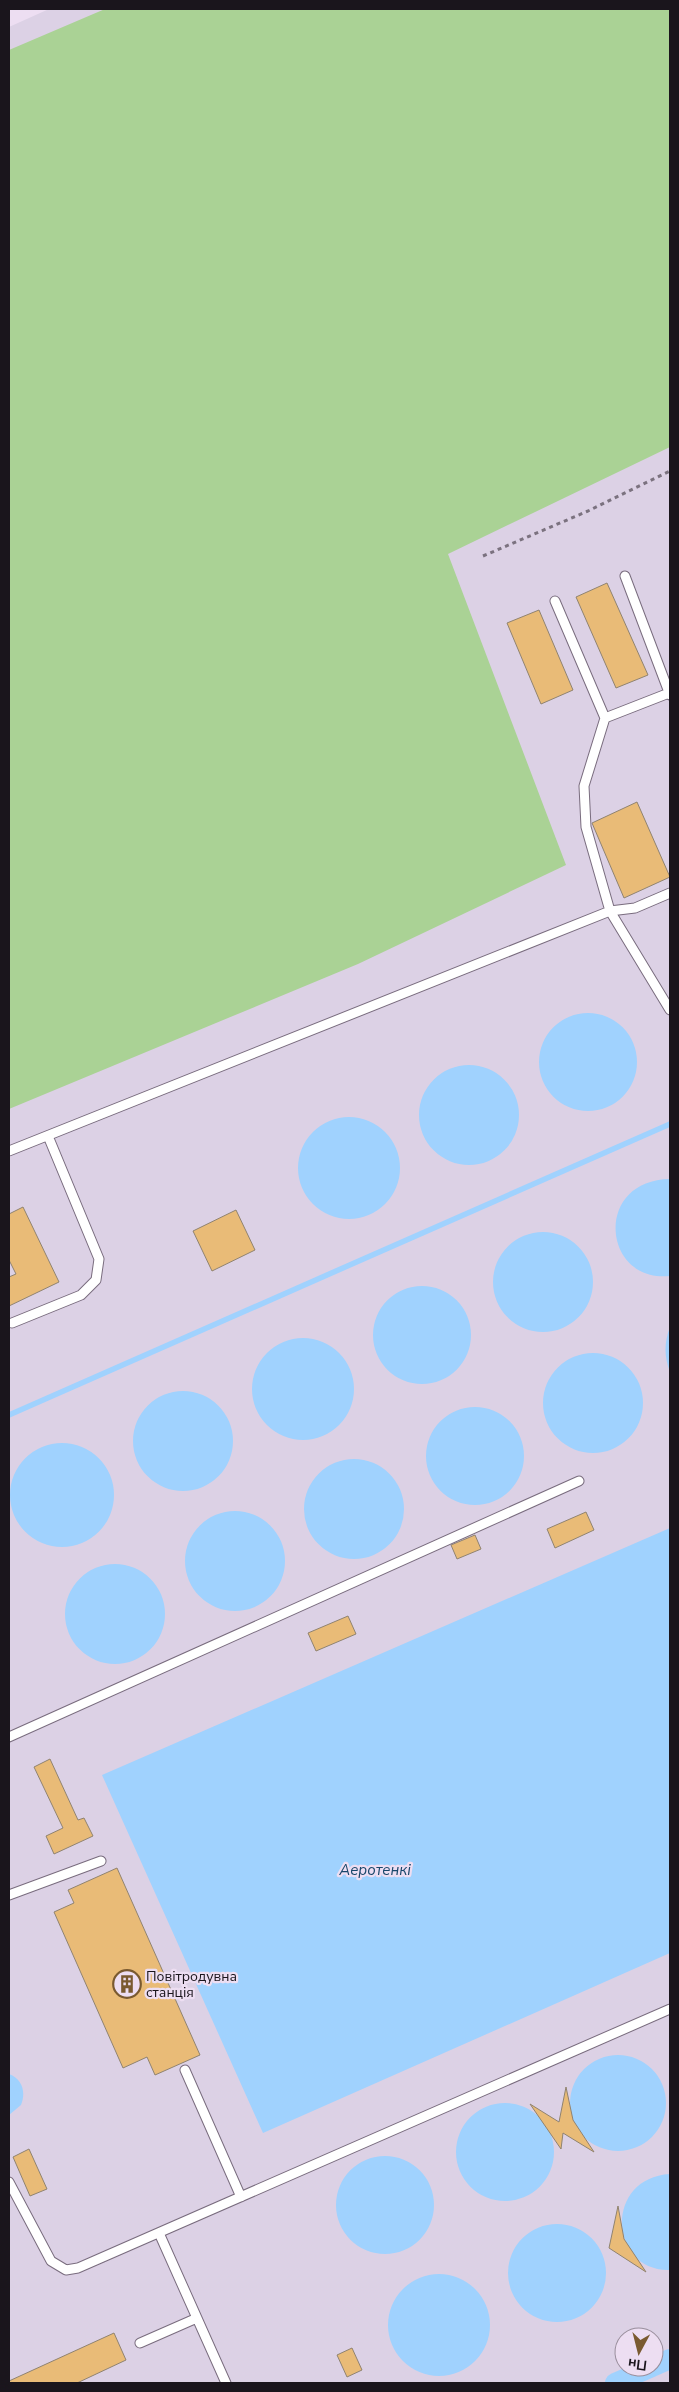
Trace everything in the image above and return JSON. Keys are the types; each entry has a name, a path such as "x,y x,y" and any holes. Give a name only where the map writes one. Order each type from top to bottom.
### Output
{"lane":[{"path":"605,718 670,694 624,576"},
{"path":"556,601 605,718 584,786 586,827 610,911 670,1010"},
{"path":"9,1151 610,911 635,908 670,893"},
{"path":"12,1323 80,1295 96,1280 99,1259 48,1136"},
{"path":"9,1737 579,1481"},
{"path":"9,1895 101,1861"},
{"path":"9,2182 51,2262 57,2267 66,2270 78,2268 670,2009"},
{"path":"185,2070 241,2197"},
{"path":"159,2233 225,2383"},
{"path":"140,2343 197,2318"}],"path":[{"path":"483,556 588,511 670,471"}],"shaded area":[{"path":"49,9 670,9 670,2383 9,2383 9,27"}],"green space":[{"path":"105,9 670,9 670,447 448,554 566,865 358,964 9,1109 9,50"}],"water":[{"path":"588,1013 607,1016 623,1027 634,1043 637,1062 634,1081 623,1097 607,1108 588,1111 569,1108 553,1097 542,1081 539,1062 542,1043 553,1027 569,1016"},
{"path":"469,1065 488,1069 504,1080 515,1096 519,1115 515,1134 504,1150 488,1161 469,1165 450,1161 434,1150 423,1134 419,1115 423,1096 434,1080 450,1069"},
{"path":"349,1117 369,1121 385,1132 396,1148 400,1168 396,1188 385,1204 369,1215 349,1219 329,1215 313,1204 302,1188 298,1168 302,1148 313,1132 329,1121"},
{"path":"670,1179 670,1276 647,1274 630,1264 620,1249 616,1230 618,1212 628,1196 645,1184"},
{"path":"543,1232 562,1236 578,1247 589,1263 593,1282 589,1301 578,1317 562,1328 543,1332 524,1328 508,1317 497,1301 493,1282 497,1263 508,1247 524,1236"},
{"path":"422,1286 441,1290 457,1300 467,1316 471,1335 467,1354 457,1370 441,1380 422,1384 403,1380 387,1370 377,1354 373,1335 377,1316 387,1300 403,1290"},
{"path":"670,1327 670,1372 666,1350"},
{"path":"303,1338 322,1342 339,1353 350,1370 354,1389 350,1408 339,1425 322,1436 303,1440 284,1436 267,1425 256,1408 252,1389 256,1370 267,1353 284,1342"},
{"path":"593,1353 612,1357 629,1367 639,1384 643,1403 639,1422 629,1439 612,1449 593,1453 574,1449 557,1439 547,1422 543,1403 547,1384 557,1367 574,1357"},
{"path":"183,1391 202,1395 219,1405 229,1422 233,1441 229,1460 219,1477 202,1487 183,1491 164,1487 147,1477 137,1460 133,1441 137,1422 147,1405 164,1395"},
{"path":"475,1407 494,1410 510,1421 521,1437 524,1456 521,1475 510,1491 494,1502 475,1505 456,1502 440,1491 429,1475 426,1456 429,1437 440,1421 456,1410"},
{"path":"62,1443 82,1447 99,1458 110,1475 114,1495 110,1515 99,1532 82,1543 62,1547 42,1543 25,1532 14,1515 10,1495 14,1475 25,1458 42,1447"},
{"path":"354,1459 373,1463 389,1474 400,1490 404,1509 400,1528 389,1544 373,1555 354,1559 335,1555 319,1544 308,1528 304,1509 308,1490 319,1474 335,1463"},
{"path":"235,1511 254,1514 271,1525 282,1542 285,1561 282,1580 271,1597 254,1608 235,1611 216,1608 199,1597 188,1580 185,1561 188,1542 199,1525 216,1514"},
{"name":"Аеротенкі","path":"670,1528 670,1953 263,2133 102,1775"},
{"path":"115,1564 134,1568 150,1579 161,1595 165,1614 161,1633 150,1649 134,1660 115,1664 96,1660 80,1649 69,1633 65,1614 69,1595 80,1579 96,1568"},
{"path":"618,2055 636,2059 652,2069 662,2085 666,2103 662,2121 652,2137 636,2147 618,2151 600,2147 584,2137 574,2121 570,2103 574,2085 584,2069 600,2059"},
{"path":"9,2074 14,2076 20,2083 23,2096 21,2105 9,2115"},
{"path":"505,2103 524,2107 540,2117 550,2133 554,2152 550,2171 540,2187 524,2197 505,2201 486,2197 470,2187 460,2171 456,2152 460,2133 470,2117 486,2107"},
{"path":"385,2156 404,2160 420,2170 430,2186 434,2205 430,2224 420,2240 404,2250 385,2254 366,2250 350,2240 340,2224 336,2205 340,2186 350,2170 366,2160"},
{"path":"670,2174 670,2270 650,2267 635,2256 626,2242 622,2224 624,2207 633,2191 648,2179"},
{"path":"557,2224 567,2225 584,2232 598,2246 605,2263 605,2283 598,2300 584,2314 567,2321 557,2322 547,2321 530,2314 516,2300 509,2283 508,2273 509,2263 516,2246 530,2232 547,2225"},
{"path":"439,2274 458,2278 475,2289 486,2306 490,2325 486,2344 475,2361 458,2372 439,2376 420,2372 403,2361 392,2344 388,2325 392,2306 403,2289 420,2278"}],"building":[{"path":"607,583 648,675 616,688 576,597"},
{"path":"539,610 573,690 541,704 507,623"},
{"path":"637,802 670,877 624,898 592,823"},
{"path":"23,1207 59,1282 9,1306 9,1277 16,1274 9,1260 9,1214"},
{"path":"236,1210 255,1250 212,1271 193,1231"},
{"path":"586,1512 594,1530 555,1548 547,1529"},
{"path":"475,1535 481,1549 457,1559 451,1545"},
{"path":"348,1616 356,1634 316,1651 308,1633"},
{"path":"50,1759 78,1820 84,1818 93,1836 54,1854 46,1836 63,1828 34,1767"},
{"name":"Повітродувна станція","path":"117,1868 200,2055 155,2075 147,2057 123,2068 54,1912 74,1903 68,1890"},
{"path":"566,2087 573,2120 594,2152 563,2133 561,2149 530,2104 559,2122"},
{"path":"29,2149 47,2189 30,2196 13,2157"},
{"path":"618,2206 624,2239 646,2272 609,2248"},
{"path":"114,2333 126,2360 77,2383 9,2383 9,2381"},
{"path":"352,2348 362,2370 347,2377 337,2355"}],"waterway":[{"path":"9,1415 670,1124"},
{"path":"664,2362 670,2359"},
{"path":"615,2383 629,2377"}],"place":[{"name":"Повітродувна станція","path":"127,1984"}]}
